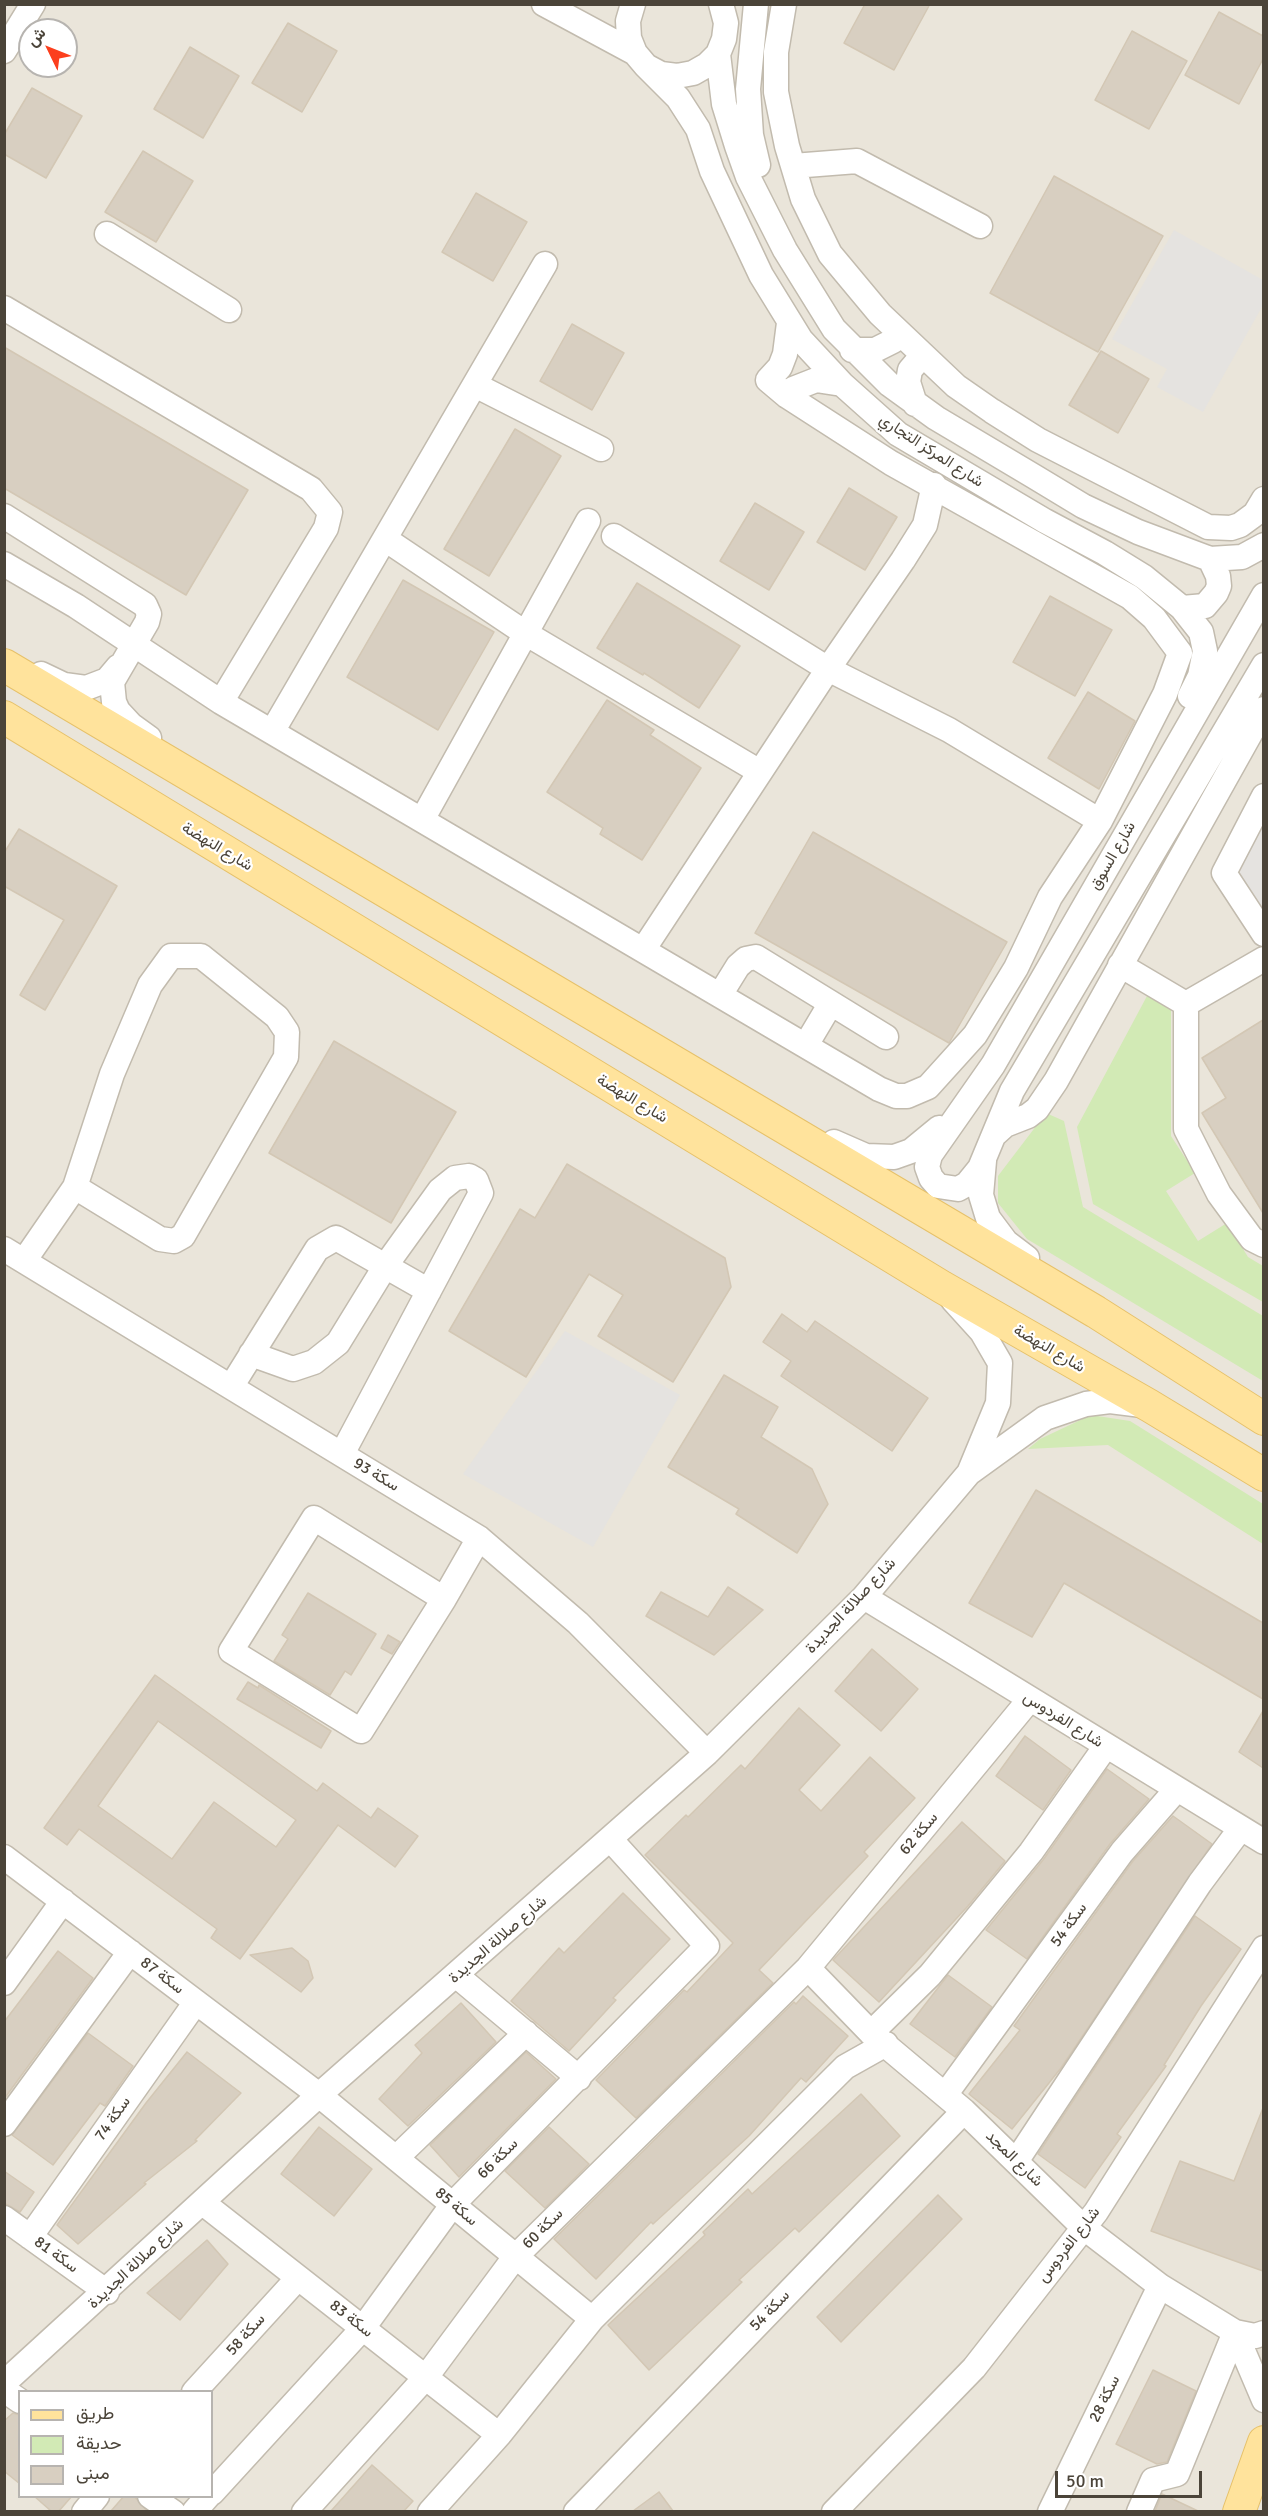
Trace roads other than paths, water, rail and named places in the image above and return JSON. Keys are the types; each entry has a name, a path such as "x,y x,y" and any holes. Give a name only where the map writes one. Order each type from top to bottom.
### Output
{"main road":[{"path":"4,665 1096,1312 1263,1419"},
{"name":"شارع النهضة","path":"4,717 942,1287 1150,1406 1263,1476"},
{"path":"1239,2511 1263,2442"}],"street":[{"path":"4,51 33,4"},
{"path":"544,4 661,74 685,75 707,65 718,54 724,39 726,23 722,6"},
{"path":"633,4 628,21 629,38 641,60"},
{"path":"756,4 749,67 749,110 751,135 769,217"},
{"path":"784,4 776,52 776,92 803,199 830,254 899,334 956,386 1017,428 1208,527 1240,525 1255,514 1263,499"},
{"name":"شارع المركز التجاري","path":"718,54 724,104 748,177 815,301 852,350 889,384 915,404 1083,506 1138,532 1210,559 1242,557 1263,545"},
{"name":"شارع المركز التجاري","path":"641,60 678,98 698,129 731,213 761,275 789,323 801,340 842,384 898,434 1144,577 1182,608 1201,632 1206,651 1200,676 1177,730 1173,753"},
{"path":"793,166 857,161 980,226"},
{"path":"108,234 229,310"},
{"path":"272,732 545,264"},
{"path":"4,308 311,489 330,512 326,528 221,702"},
{"path":"4,564 133,643 221,702 806,1045 896,1096 918,1092 928,1087 975,1035 1016,968 1050,897 1100,821 1165,694 1180,653 1154,618 1130,597 934,485 891,463 787,396 768,380 780,367 785,354 789,323"},
{"path":"852,350 875,350 893,341 899,334"},
{"path":"915,404 908,382 910,370 922,356"},
{"path":"787,396 805,382 816,380 842,384"},
{"path":"475,385 601,449"},
{"path":"643,950 925,525 934,485"},
{"path":"4,516 145,605 149,614 147,622 118,667 112,682 114,702 125,719 139,731 230,787 250,805 255,814"},
{"path":"422,820 588,521"},
{"path":"614,536 828,669 949,730 1100,821"},
{"path":"385,539 525,633 760,772"},
{"path":"1182,608 1205,606 1216,593 1219,586 1218,576 1210,559"},
{"name":"شارع السوق","path":"1263,595 993,1065 930,1155 927,1167 931,1178 938,1186 958,1189 975,1176 1012,1091 1263,665"},
{"path":"4,653 56,682 79,688 100,683 118,667"},
{"path":"994,1135 1005,1125 1028,1116 1037,1109 1056,1081 1263,709"},
{"path":"1263,796 1224,873 1263,934"},
{"path":"1050,897 1064,907 1081,913"},
{"path":"1037,923 1053,929 1064,940"},
{"path":"14,1255 75,1187 116,1064 150,985 171,956 201,957 277,1017 287,1032 286,1057 183,1236 174,1241 160,1239 75,1187"},
{"path":"720,995 738,966 746,959 756,957 886,1037"},
{"path":"1186,1004 1263,959"},
{"path":"1120,965 1186,1004"},
{"path":"806,1045 831,1003"},
{"path":"1186,1004 1186,1129 1219,1194 1252,1239 1263,1245"},
{"path":"762,1115 788,1119 855,1152 880,1158 894,1157 910,1151 958,1114"},
{"path":"984,1159 981,1195 995,1230 1016,1251 1068,1284 1096,1312"},
{"path":"251,1354 293,1369 314,1362 338,1343 386,1265 441,1190 455,1178 469,1176 476,1180 481,1193 342,1454"},
{"path":"231,1387 317,1249 336,1238 429,1291"},
{"name":"سكة 93","path":"14,1255 479,1538 578,1623 707,1753"},
{"name":"شارع صلالة الجديدة","path":"942,1287 982,1332 1000,1363 998,1403 969,1473"},
{"name":"شارع صلالة الجديدة","path":"4,2383 107,2292 319,2095 457,1976 707,1753 864,1597 969,1473 1045,1418 1086,1404 1110,1401 1150,1406"},
{"path":"444,1599 314,1518 231,1651 361,1731 444,1599 479,1538"},
{"name":"شارع الفردوس","path":"864,1597 1263,1842"},
{"name":"سكة 62","path":"808,1968 1030,1699"},
{"path":"430,2511 499,2435 592,2319 845,2067 879,2038 1031,1852 1106,1746"},
{"name":"سكة 54","path":"945,2095 1122,1852 1177,1789"},
{"path":"1017,2160 1200,1883 1241,1828"},
{"name":"سكة 66","path":"213,2492 363,2328 453,2204 707,1946 611,1840"},
{"name":"سكة 87","path":"4,1857 319,2095"},
{"path":"4,1983 63,1901"},
{"name":"شارع الفردوس","path":"834,2511 974,2368 1096,2212 1263,1948"},
{"path":"4,2124 130,1952"},
{"name":"شارع المجد","path":"808,1968 879,2038 1017,2160 1083,2227 1160,2286 1235,2332 1255,2336 1263,2333"},
{"name":"سكة 60","path":"304,2511 426,2377 515,2257 808,1968"},
{"path":"457,1976 579,2078"},
{"name":"سكة 74","path":"30,2237 196,2002"},
{"path":"396,2158 526,2032"},
{"name":"سكة 85","path":"319,2095 592,2319"},
{"name":"سكة 54","path":"576,2511 964,2111"},
{"name":"سكة 83","path":"203,2203 499,2435"},
{"name":"سكة 81","path":"4,2218 107,2292"},
{"name":"سكة 58","path":"195,2390 298,2278"},
{"name":"سكة 28","path":"1050,2511 1160,2286"},
{"path":"1235,2332 1263,2400"},
{"path":"1138,2511 1153,2480 1177,2474 1235,2332"},
{"path":"4,2390 18,2400"},
{"path":"84,2511 96,2498"},
{"path":"153,2498 173,2511"},
{"path":"194,2511 206,2498"}]}
